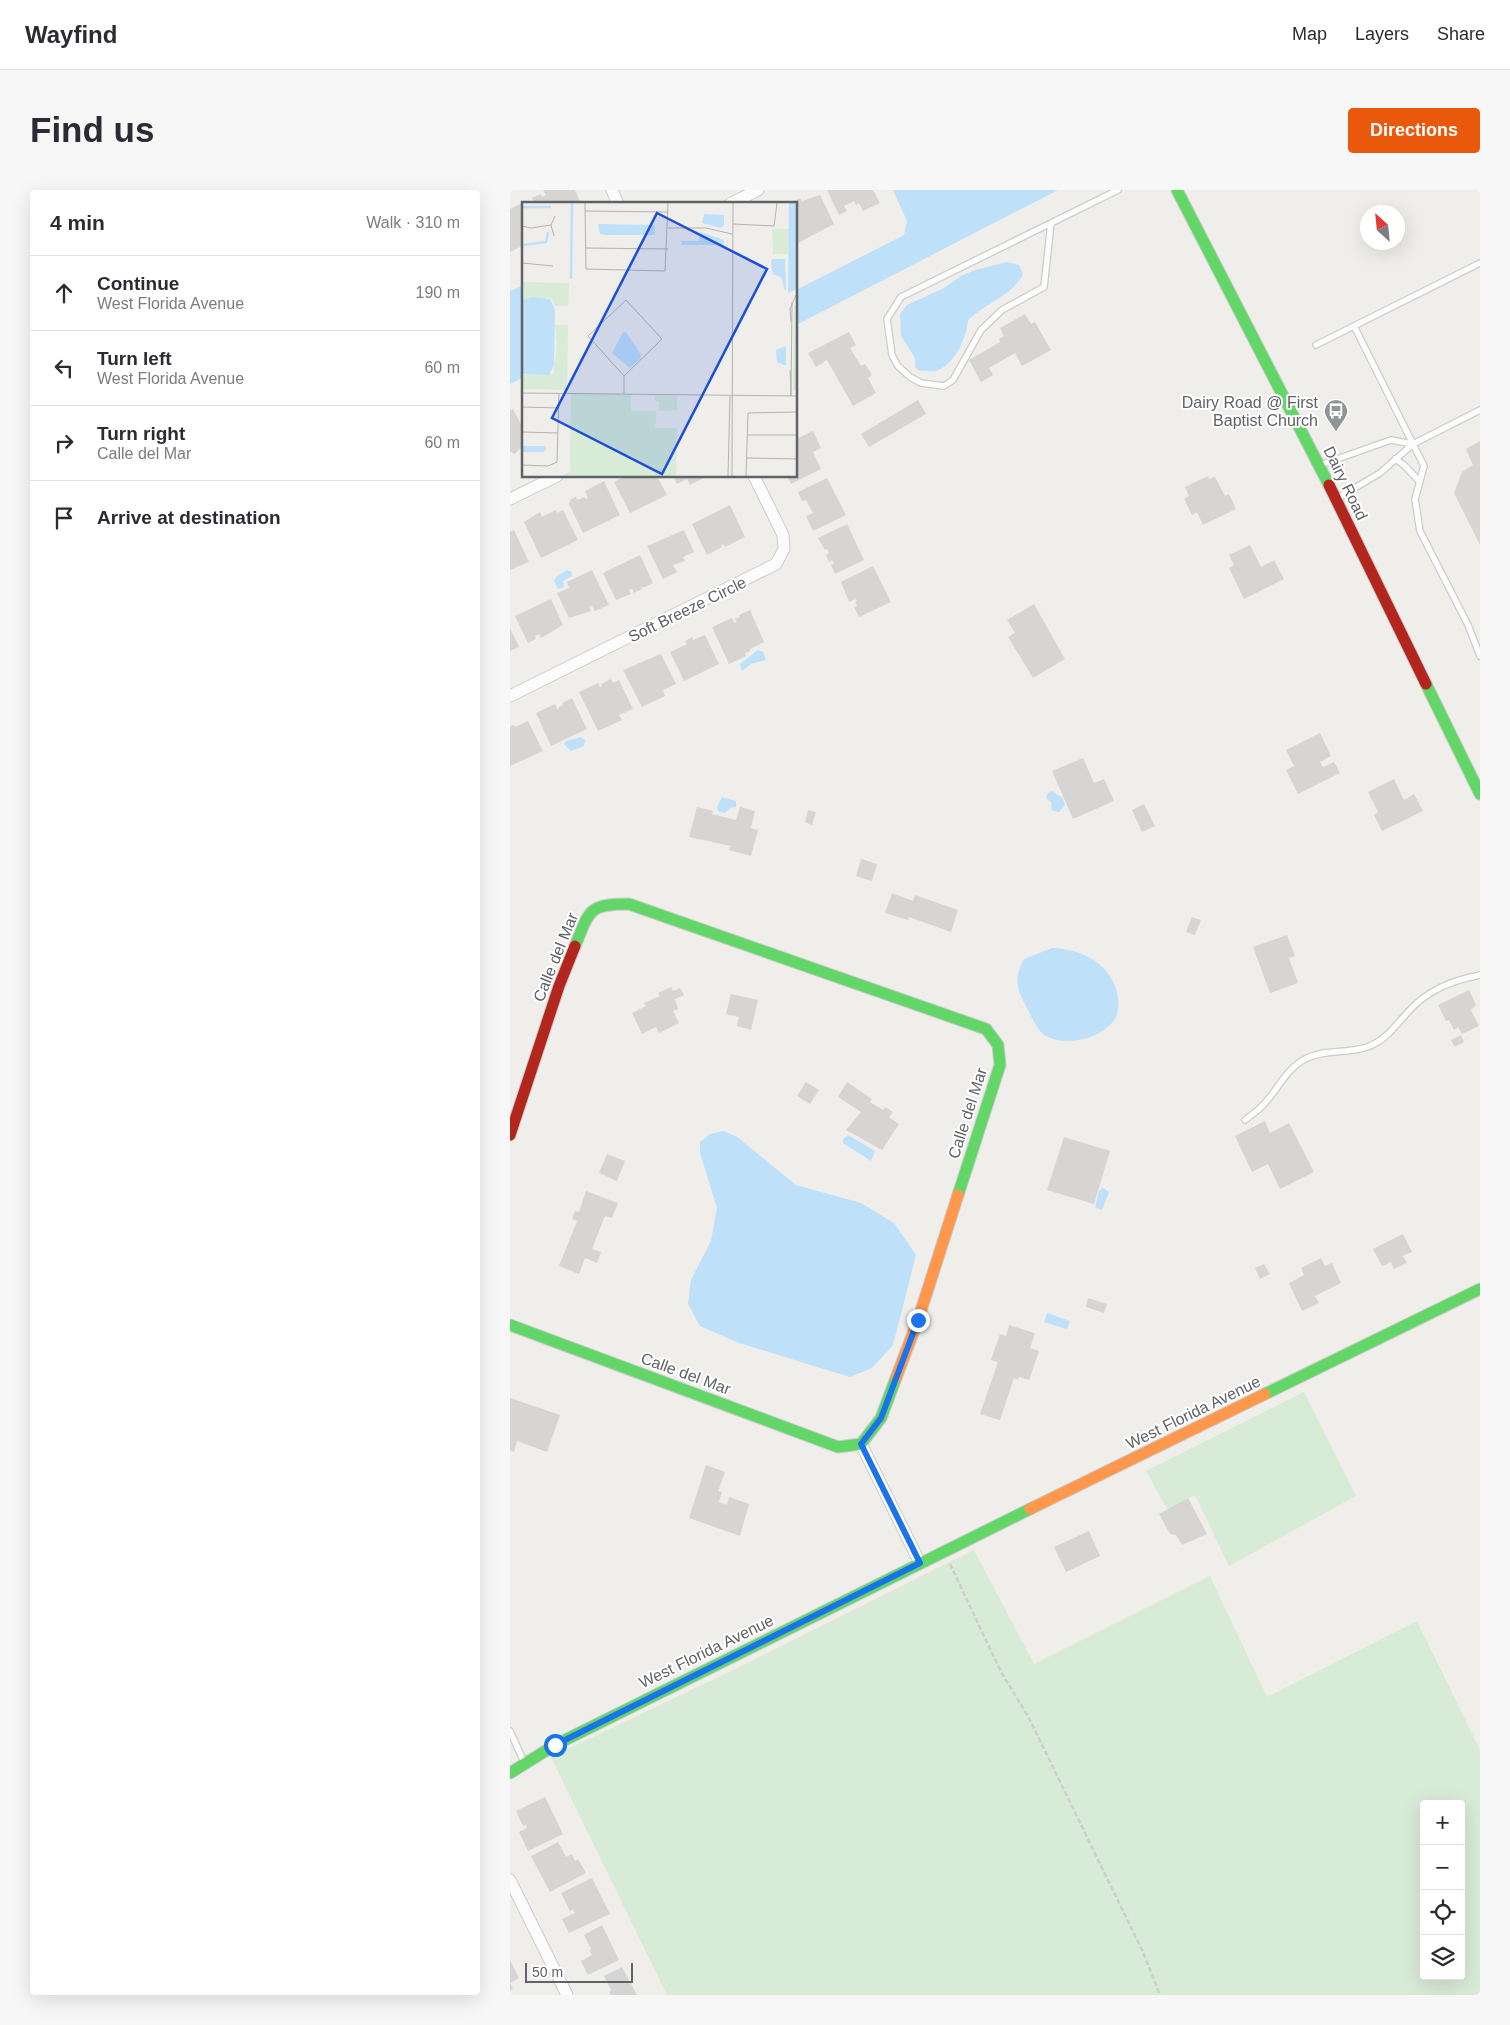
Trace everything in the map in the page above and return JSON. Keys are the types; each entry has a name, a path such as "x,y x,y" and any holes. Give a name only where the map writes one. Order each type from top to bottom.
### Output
{"street":[{"path":"612,190 617,202"},
{"path":"734,202 758,190"},
{"name":"Dairy Road","path":"1177,190 1319,465 1480,794"},
{"path":"510,499 552,478"},
{"name":"Soft Breeze Circle","path":"510,696 776,564 784,549 783,535 755,478"},
{"name":"Calle del Mar","path":"510,1135 559,986 584,924 592,911 602,904 629,904 718,937 986,1029 998,1045 1000,1065 914,1329 881,1418 861,1444 838,1447 510,1325"},
{"name":"West Florida Avenue","path":"510,1773 555,1745 920,1563 1480,1289"},
{"path":"861,1444 920,1563"},
{"path":"510,1880 515,1905 567,1995"}],"lane":[{"path":"1051,223 1044,287 1002,310 981,330 953,380 944,386 922,384 910,378 898,366 892,355 888,319 901,297 1051,223 1118,190"},
{"path":"1316,345 1480,263"},
{"path":"1354,326 1424,466 1415,499 1420,531 1468,625 1480,656"},
{"path":"1336,499 1380,473 1413,444 1480,410"},
{"path":"1319,465 1391,440 1413,444"},
{"path":"1395,458 1420,482"},
{"path":"1245,1120 1263,1106 1288,1072 1305,1059 1316,1054 1347,1052 1374,1044 1390,1033 1409,1010 1430,992 1456,980 1480,975"},
{"path":"510,1731 525,1763"}],"path":[{"path":"944,1552 1001,1672 1028,1716 1143,1952 1160,1995"}],"green space":[{"path":"1304,1392 1356,1496 1229,1566 1195,1495 1167,1509 1146,1471"},
{"path":"974,1550 1034,1664 1210,1576 1267,1697 1417,1621 1480,1750 1480,1995 667,1995 551,1757 733,1670"}],"water":[{"path":"893,190 1058,190 798,324 798,289 904,235 907,221"},
{"path":"1007,262 1019,265 1023,274 1018,282 1006,294 968,320 962,343 954,358 948,364 935,371 919,371 915,367 915,358 901,336 900,314 907,305 944,288 961,276 975,270"},
{"path":"522,286 522,378 510,384 510,291"},
{"path":"567,570 572,572 572,576 563,581 564,587 558,589 554,581 556,577"},
{"path":"758,650 763,652 766,660 751,664 742,671 740,664"},
{"path":"581,737 585,740 584,746 571,751 564,744 566,741"},
{"path":"1053,791 1064,801 1065,805 1059,812 1052,811 1051,802 1046,798 1048,793"},
{"path":"722,797 736,801 736,807 730,808 725,813 718,811 717,807"},
{"path":"1052,948 1064,949 1085,956 1095,961 1110,976 1118,997 1118,1009 1115,1019 1101,1032 1083,1039 1064,1041 1046,1036 1036,1025 1019,992 1018,974 1024,959"},
{"path":"724,1131 737,1137 796,1185 861,1203 894,1223 916,1255 893,1345 872,1368 850,1377 739,1343 700,1326 688,1304 691,1280 711,1241 717,1208 700,1153 700,1142 710,1134"},
{"path":"848,1135 875,1151 871,1161 843,1143 843,1139"},
{"path":"1103,1188 1109,1192 1102,1210 1095,1208 1099,1191"},
{"path":"1047,1313 1070,1321 1067,1329 1044,1322"}],"building":[{"path":"543,190 575,190 580,202 534,202 532,198 541,194 542,197 546,195"},
{"path":"827,190 873,190 880,203 863,211 859,203 856,205 854,201 844,206 847,211 839,215"},
{"path":"820,195 834,224 798,243 798,202 792,202 800,198 802,201"},
{"path":"522,203 522,246 510,252 510,209"},
{"path":"1025,314 1031,324 1035,322 1051,350 1022,366 1015,353 989,368 993,375 981,382 969,360 1000,342 999,339 1004,336 1000,328"},
{"path":"849,332 856,345 850,348 861,366 865,364 872,375 868,378 876,393 853,406 827,360 816,367 808,353"},
{"path":"918,400 926,414 869,447 861,434"},
{"path":"513,409 522,426 522,448 514,454 510,451 510,410"},
{"path":"813,431 821,448 813,452 821,469 791,484 788,478 798,478 798,438"},
{"path":"1480,441 1480,545 1454,493 1462,472 1473,465 1466,449"},
{"path":"1208,476 1209,479 1215,477 1225,496 1229,494 1236,509 1203,525 1197,512 1192,515 1184,499 1189,496 1185,487"},
{"path":"621,478 658,478 667,495 630,513 614,482"},
{"path":"674,478 703,478 690,485 687,479 677,484"},
{"path":"827,478 846,515 813,531 806,516 813,513 806,500 802,501 798,492"},
{"path":"604,481 620,515 583,533 569,504 571,499 576,497 577,500 584,497 588,498 585,491"},
{"path":"730,505 745,537 725,547 723,544 721,545 722,547 707,555 692,524"},
{"path":"556,510 557,513 563,510 578,540 541,558 524,522 540,512 542,517"},
{"path":"847,524 864,560 835,574 831,565 834,563 832,560 829,562 826,555 829,553 818,538"},
{"path":"514,530 529,562 510,570 510,532"},
{"path":"684,530 694,552 683,557 685,561 673,565 677,572 663,579 647,546"},
{"path":"1250,545 1261,567 1274,560 1284,579 1244,599 1229,568 1234,565 1229,555"},
{"path":"640,555 653,583 643,588 640,586 642,589 634,593 632,589 629,590 631,594 616,600 603,573"},
{"path":"873,566 891,602 859,617 854,607 857,606 856,599 849,602 841,582"},
{"path":"592,570 609,605 595,611 592,606 589,607 591,611 569,618 557,593 569,588 567,582"},
{"path":"551,599 563,625 541,638 539,634 535,636 536,639 528,643 515,616"},
{"path":"1034,604 1065,659 1033,678 1008,637 1015,633 1007,620"},
{"path":"750,610 764,642 750,649 750,651 745,653 746,656 729,664 712,627 732,618 734,623 737,622 735,619 740,617 739,615"},
{"path":"510,628 519,647 510,651"},
{"path":"705,635 719,664 684,681 670,652 687,644 685,641 692,637 693,640"},
{"path":"661,654 676,684 663,690 665,696 642,707 623,670"},
{"path":"611,679 613,683 619,680 633,709 619,715 622,720 598,731 579,692 598,683 600,687 602,686 601,684"},
{"path":"572,698 587,729 551,746 536,713 555,704 558,710 563,705 562,703"},
{"path":"528,721 543,751 510,766 510,726 514,725 515,727"},
{"path":"1320,733 1331,756 1320,762 1323,767 1334,762 1340,773 1298,794 1286,770 1294,766 1286,750"},
{"path":"1083,758 1094,783 1104,779 1114,801 1073,819 1052,771"},
{"path":"1394,779 1404,800 1414,794 1423,811 1382,831 1374,815 1378,812 1368,792"},
{"path":"1144,804 1155,826 1142,832 1132,810"},
{"path":"697,807 713,811 712,814 736,820 740,807 755,811 751,828 758,830 751,856 729,850 731,846 689,837"},
{"path":"808,810 816,812 812,825 805,822"},
{"path":"861,859 877,864 872,881 856,876"},
{"path":"892,893 913,901 915,895 958,910 951,932 909,917 908,920 885,913"},
{"path":"1192,917 1201,920 1195,935 1186,932"},
{"path":"1287,935 1295,956 1289,958 1298,983 1270,993 1253,947"},
{"path":"671,987 673,991 680,988 684,995 675,999 678,1009 673,1011 679,1023 659,1033 656,1027 642,1034 632,1013 646,1006 644,1003 660,996 658,993"},
{"path":"1469,990 1476,1005 1471,1010 1479,1026 1462,1034 1458,1027 1454,1030 1449,1020 1446,1021 1438,1005"},
{"path":"731,994 758,1000 751,1030 737,1026 739,1017 726,1014"},
{"path":"1461,1035 1464,1042 1455,1047 1451,1040"},
{"path":"806,1082 819,1090 810,1104 797,1096"},
{"path":"847,1082 872,1099 870,1102 883,1110 885,1107 893,1112 889,1117 899,1124 882,1150 846,1130 861,1112 838,1097"},
{"path":"1265,1121 1270,1133 1289,1123 1314,1172 1280,1189 1268,1164 1252,1172 1235,1136"},
{"path":"1064,1137 1110,1151 1094,1204 1047,1190"},
{"path":"607,1154 625,1161 617,1181 599,1173"},
{"path":"586,1191 618,1203 612,1218 605,1216 592,1249 601,1252 597,1263 585,1258 579,1274 559,1266 577,1221 572,1219 575,1211 579,1212"},
{"path":"1403,1234 1412,1252 1403,1256 1407,1263 1394,1269 1391,1262 1382,1266 1373,1249"},
{"path":"1321,1258 1325,1266 1332,1263 1341,1283 1315,1296 1319,1303 1302,1311 1289,1283 1304,1275 1301,1268"},
{"path":"1264,1264 1270,1274 1260,1279 1255,1268"},
{"path":"1088,1298 1107,1304 1104,1313 1086,1307"},
{"path":"1009,1325 1035,1333 1030,1348 1039,1351 1029,1380 1019,1377 1018,1380 1014,1378 1000,1420 980,1414 998,1362 991,1360 1000,1334 1006,1336"},
{"path":"510,1398 560,1415 547,1452 517,1441 514,1452 510,1450"},
{"path":"706,1465 725,1472 718,1491 722,1492 719,1502 727,1505 729,1497 749,1504 740,1536 689,1518"},
{"path":"1188,1498 1207,1534 1182,1545 1176,1535 1170,1534 1159,1514"},
{"path":"1089,1531 1100,1556 1066,1572 1054,1547"},
{"path":"545,1797 563,1834 528,1851 519,1832 527,1828 526,1825 523,1826 516,1811"},
{"path":"558,1842 566,1857 572,1854 575,1861 578,1859 586,1873 550,1892 531,1856"},
{"path":"592,1878 610,1914 569,1933 562,1919 575,1913 573,1909 570,1911 561,1893"},
{"path":"602,1925 619,1960 588,1975 581,1961 592,1955 584,1935"},
{"path":"510,1960 519,1978 510,1983"},
{"path":"622,1967 637,1995 611,1995 609,1992 611,1990 604,1976"}],"traffic: fast":[{"path":"1177,190 1329,485"},
{"path":"1426,684 1480,794"},
{"path":"575,946 584,924 592,912 605,906 629,904 986,1029 998,1045 1000,1065 958,1195"},
{"path":"1265,1394 1480,1289"},
{"path":"510,1325 838,1447 861,1444 881,1418 896,1378"},
{"path":"510,1773 555,1745 1030,1509"}],"traffic: slow":[{"path":"896,1378 918,1320 958,1195"},
{"path":"1030,1509 1265,1394"}],"traffic: jam":[{"path":"1329,485 1426,684"},
{"path":"510,1135 559,986 575,946"}],"place":[{"name":"Dairy Road @ First Baptist Church","path":"1336,432"}],"route":[{"path":"555,1745 920,1563 861,1444 881,1418 918,1320"}]}
